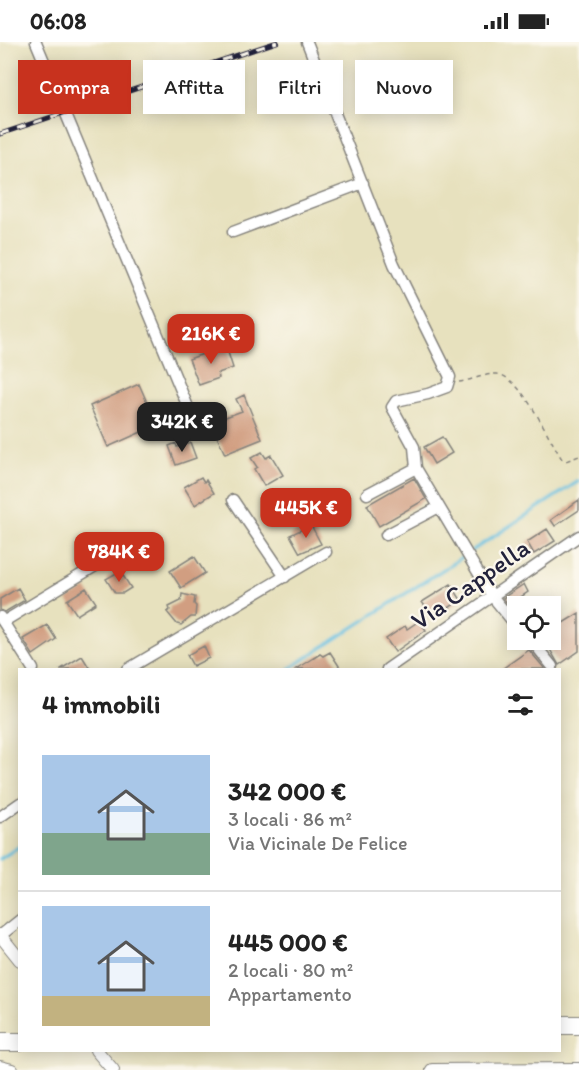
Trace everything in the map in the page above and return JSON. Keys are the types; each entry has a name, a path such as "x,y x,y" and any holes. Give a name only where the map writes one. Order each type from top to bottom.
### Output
{"highway":[{"path":"561,1025 579,1025"},
{"path":"0,1030 18,1029"},
{"path":"561,1037 579,1037"},
{"path":"0,1042 18,1042"}],"street":[{"path":"36,42 198,430"},
{"path":"307,42 394,264 450,380 447,387 393,404 392,407 414,447 416,468 492,596 507,614"},
{"path":"233,232 363,183"},
{"path":"368,494 416,468"},
{"path":"233,500 285,577"},
{"path":"386,535 439,507"},
{"name":"Via Cappella","path":"391,668 579,536"},
{"path":"32,668 2,620 130,545"},
{"path":"130,668 326,552"},
{"path":"539,650 552,666"},
{"path":"0,817 18,804"},
{"path":"18,922 0,935 18,958"},
{"path":"98,1052 113,1070"},
{"path":"0,1067 12,1070"},
{"path":"432,1070 579,1069"}],"path":[{"path":"450,380 455,383 499,374 511,380 522,393 562,459 566,461 579,456"}],"building":[{"path":"226,346 233,368 218,373 219,378 199,385 189,359"},
{"path":"139,384 157,425 108,447 90,406"},
{"path":"244,395 262,439 225,454 207,415 219,409 223,418 242,411 236,399"},
{"path":"442,437 452,453 434,464 424,447"},
{"path":"190,442 196,458 176,465 169,446 176,443 177,447"},
{"path":"262,452 266,458 271,455 283,475 264,486 254,469 257,467 251,458"},
{"path":"201,477 204,482 206,480 214,493 195,505 184,487"},
{"path":"414,478 426,499 379,526 367,505"},
{"path":"579,500 579,510 555,526 551,520"},
{"path":"311,525 321,544 300,553 290,535"},
{"path":"547,529 555,541 534,554 527,542"},
{"path":"194,556 205,573 181,588 170,571"},
{"path":"120,571 131,588 123,593 115,593 106,579"},
{"path":"451,584 461,600 433,618 422,602"},
{"path":"524,584 528,592 522,596 507,596 507,603 503,598"},
{"path":"18,588 25,600 5,612 0,610 0,599"},
{"path":"86,588 96,603 77,615 67,600"},
{"path":"182,594 195,597 196,606 195,617 191,617 181,625 177,624 167,612 170,610 169,607 181,601"},
{"path":"579,613 579,651 559,665 550,650 561,650 561,624"},
{"path":"419,621 426,630 395,652 386,639 405,626 407,629"},
{"path":"47,625 56,639 33,655 23,639"},
{"path":"204,646 209,658 193,666 187,655"},
{"path":"529,650 544,668 503,668"},
{"path":"330,652 340,668 298,668 320,654 323,656"},
{"path":"82,656 89,668 63,668"}],"waterway":[{"path":"470,552 579,481"},
{"path":"291,668 464,556"},
{"path":"0,859 18,847"}],"railway":[{"path":"0,134 277,42"}]}
